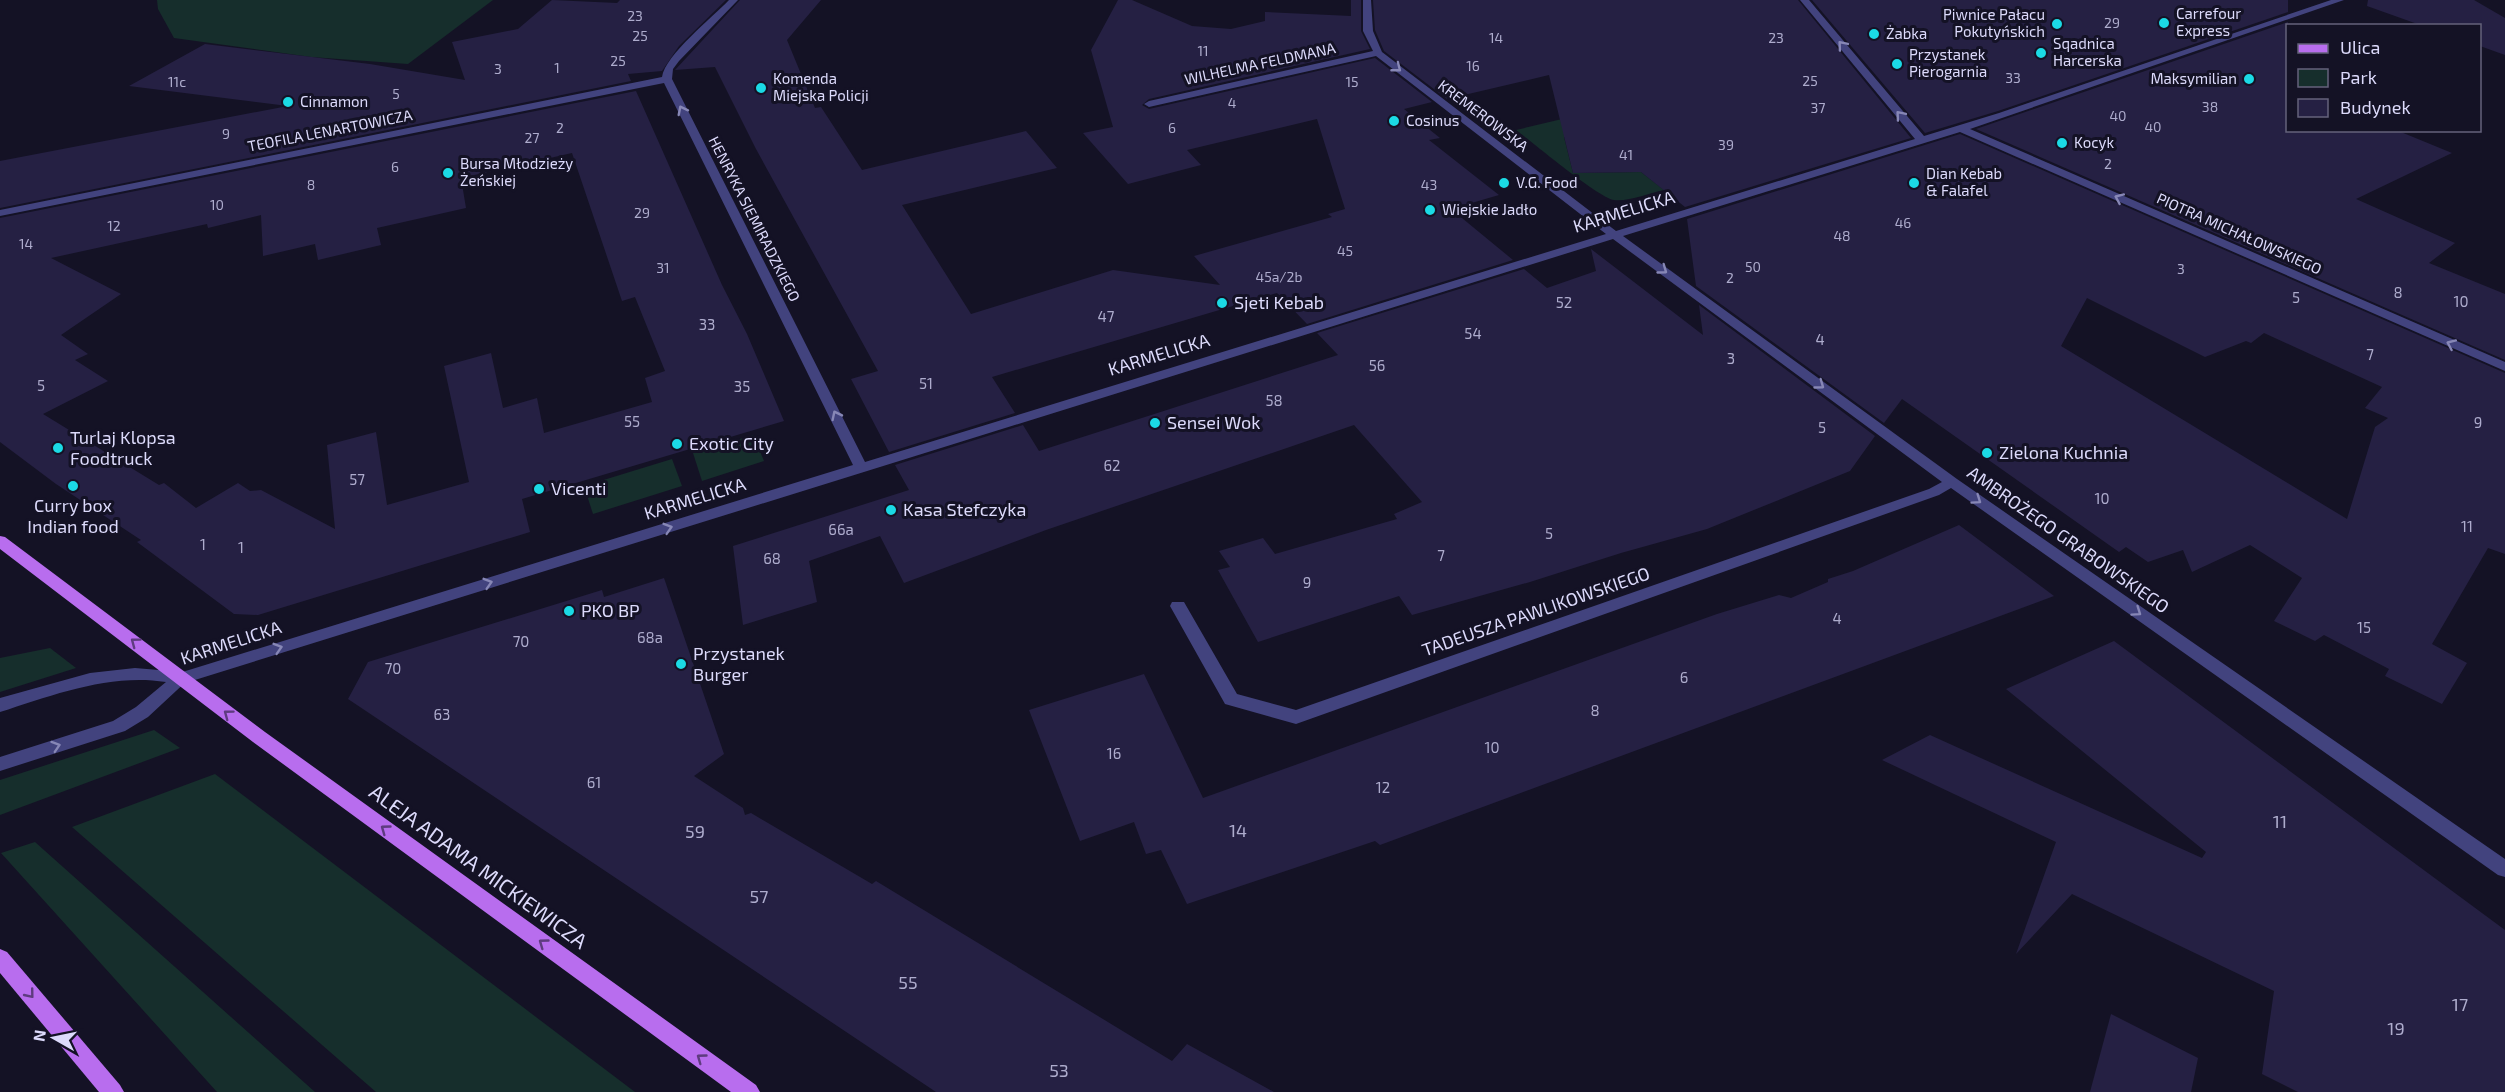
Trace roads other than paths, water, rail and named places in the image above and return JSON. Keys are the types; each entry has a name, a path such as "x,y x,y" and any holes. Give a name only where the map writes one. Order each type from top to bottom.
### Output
{"main road":[{"name":"ALEJA ADAMA MICKIEWICZA","path":"0,541 259,737 749,1092"},
{"path":"0,958 113,1092"}],"street":[{"path":"666,79 668,69 676,59 734,0"},
{"path":"1367,0 1368,31 1378,53"},
{"path":"1804,0 1922,140"},
{"name":"KARMELICKA","path":"0,764 119,726 142,712 182,678 1922,140 2340,0"},
{"name":"WILHELMA FELDMANA","path":"1149,104 1378,53"},
{"name":"KREMEROWSKA","path":"1378,53 1616,235"},
{"name":"TEOFILA LENARTOWICZA","path":"0,213 666,79"},
{"name":"HENRYKA SIEMIRADZKIEGO","path":"666,79 861,468"},
{"name":"PIOTRA MICHAŁOWSKIEGO","path":"1960,128 2505,367"},
{"name":"AMBROŻEGO GRABOWSKIEGO","path":"1616,235 1952,482 2505,868"},
{"name":"TADEUSZA PAWLIKOWSKIEGO","path":"1178,606 1231,699 1296,717 1934,492 1952,482"},
{"path":"0,705 107,674 165,674 182,678"}],"place":[{"name":"Carrefour Express","path":"2164,23"},
{"name":"Piwnice Pałacu Pokutyńskich","path":"2057,24"},
{"name":"Żabka","path":"1874,34"},
{"name":"Sqadnica Harcerska","path":"2041,53"},
{"name":"Przystanek Pierogarnia","path":"1897,64"},
{"name":"Maksymilian","path":"2249,79"},
{"name":"Komenda Miejska Policji","path":"761,88"},
{"name":"Cinnamon","path":"288,102"},
{"name":"Cosinus","path":"1394,121"},
{"name":"Kocyk","path":"2062,143"},
{"name":"Bursa Młodzieży Żeńskiej","path":"448,173"},
{"name":"V.G. Food","path":"1504,183"},
{"name":"Dian Kebab & Falafel","path":"1914,183"},
{"name":"Wiejskie Jadło","path":"1430,210"},
{"name":"Sjeti Kebab","path":"1222,303"},
{"name":"Sensei Wok","path":"1155,423"},
{"name":"Exotic City","path":"677,444"},
{"name":"Turlaj Klopsa Foodtruck","path":"58,448"},
{"name":"Zielona Kuchnia","path":"1987,453"},
{"name":"Curry box Indian food","path":"73,486"},
{"name":"Vicenti","path":"539,489"},
{"name":"Kasa Stefczyka","path":"891,510"},
{"name":"PKO BP","path":"569,611"},
{"name":"Przystanek Burger","path":"681,664"}]}
